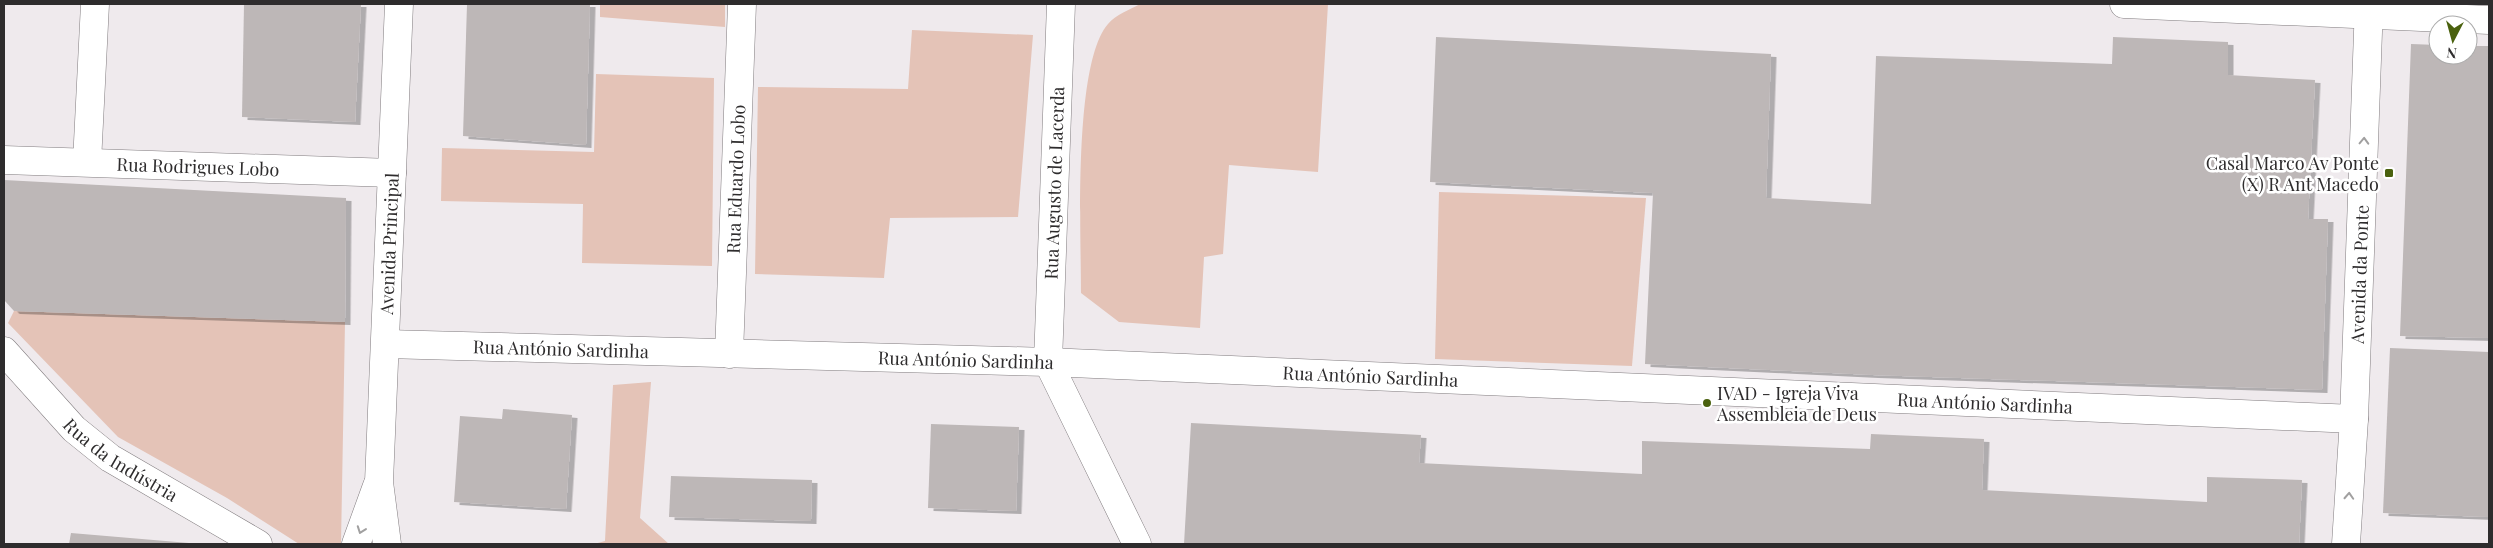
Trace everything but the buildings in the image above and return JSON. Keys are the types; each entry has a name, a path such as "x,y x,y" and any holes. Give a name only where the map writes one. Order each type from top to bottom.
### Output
{"street":[{"path":"87,162 95,4"},
{"name":"Avenida Principal","path":"387,544 379,482 399,4"},
{"name":"Rua Eduardo Lobo","path":"729,354 742,4"},
{"name":"Rua Augusto de Lacerda","path":"1048,362 1061,4"},
{"path":"2124,4 2369,9 2489,20"},
{"name":"Avenida da Ponte","path":"2346,544 2354,419 2369,9"},
{"name":"Rua Rodrigues Lobo","path":"4,160 392,173"},
{"name":"Rua António Sardinha","path":"386,344 1048,362 2354,419"},
{"name":"Rua da Indústria","path":"4,351 74,429 110,458 258,544"},
{"path":"1048,362 1137,544"},
{"name":"Avenida Principal","path":"356,544 379,482"}],"shaded area":[{"path":"600,4 725,4 725,27 600,17"},
{"path":"1140,4 1328,4 1318,172 1229,165 1223,254 1204,257 1200,328 1119,322 1081,293 1081,152 1089,75 1097,45 1108,24 1119,15"},
{"path":"912,30 1033,35 1018,217 890,218 884,278 755,274 758,87 908,89"},
{"path":"596,74 714,78 712,266 582,263 583,204 441,201 442,148 594,152"},
{"path":"1439,192 1646,198 1632,366 1435,359"},
{"path":"14,311 345,322 341,544 299,544 227,498 118,437 8,323"},
{"path":"651,382 640,518 669,544 594,544 605,541 613,385"}],"place":[{"name":"Casal Marco Av Ponte (X) R Ant Macedo","path":"2389,173"},
{"name":"IVAD - Igreja Viva Assembleia de Deus","path":"1707,403"}]}
